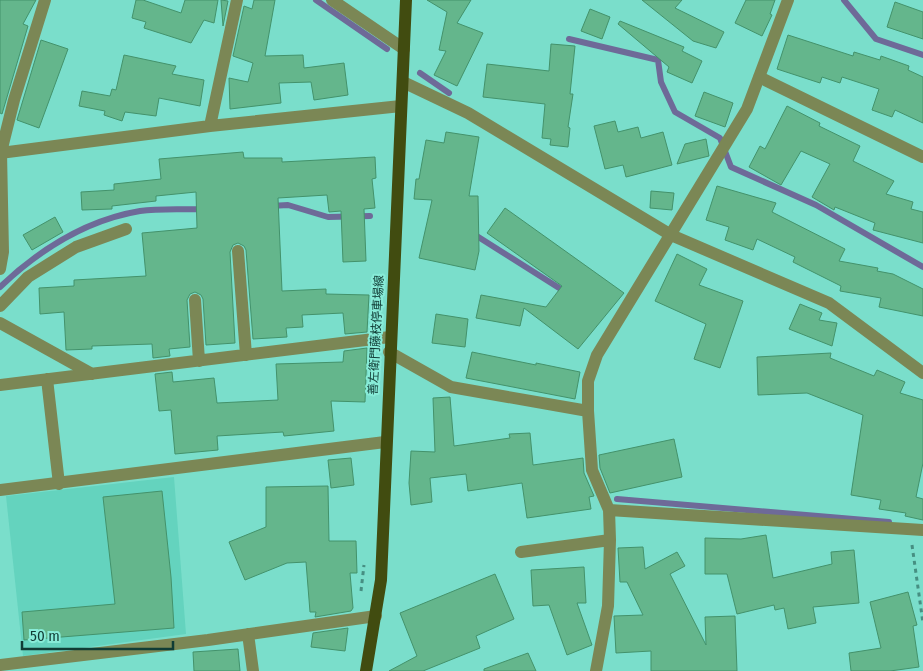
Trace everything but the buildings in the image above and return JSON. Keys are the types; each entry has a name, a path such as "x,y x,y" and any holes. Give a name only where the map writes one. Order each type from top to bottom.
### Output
{"main road":[{"name":"善左衛門藤枝停車場線","path":"366,671 381,580 389,352 406,0"}],"street":[{"path":"0,269 4,252 1,152 14,100 45,0"},
{"path":"210,126 237,0"},
{"path":"332,0 404,49"},
{"path":"596,671 608,606 610,540 609,510 592,470 588,381 597,354 747,109 788,0"},
{"path":"759,76 923,156"},
{"path":"402,82 468,112 670,235 830,302 923,373"},
{"path":"1,152 210,126 401,106"},
{"path":"0,306 28,277 76,247 126,229"},
{"path":"238,251 246,355"},
{"path":"195,300 199,361"},
{"path":"0,323 92,374"},
{"path":"0,385 390,337"},
{"path":"389,352 451,387 588,411"},
{"path":"47,379 59,484"},
{"path":"0,490 386,442"},
{"path":"609,510 917,530"},
{"path":"521,552 610,540"},
{"path":"0,665 376,616"},
{"path":"248,634 252,671"}],"path":[{"path":"917,530 923,622"}],"shaded area":[{"path":"174,477 186,634 23,656 6,496"}],"waterway":[{"path":"316,0 387,49"},
{"path":"844,0 876,39 923,55"},
{"path":"569,39 658,60 661,82 675,112 720,138 731,167 816,205 923,267"},
{"path":"420,73 449,93"},
{"path":"270,206 288,205 328,217 370,216"},
{"path":"0,287 30,261 64,239 101,222 120,215 140,211 205,209"},
{"path":"472,233 567,293"},
{"path":"617,499 889,522"}]}
